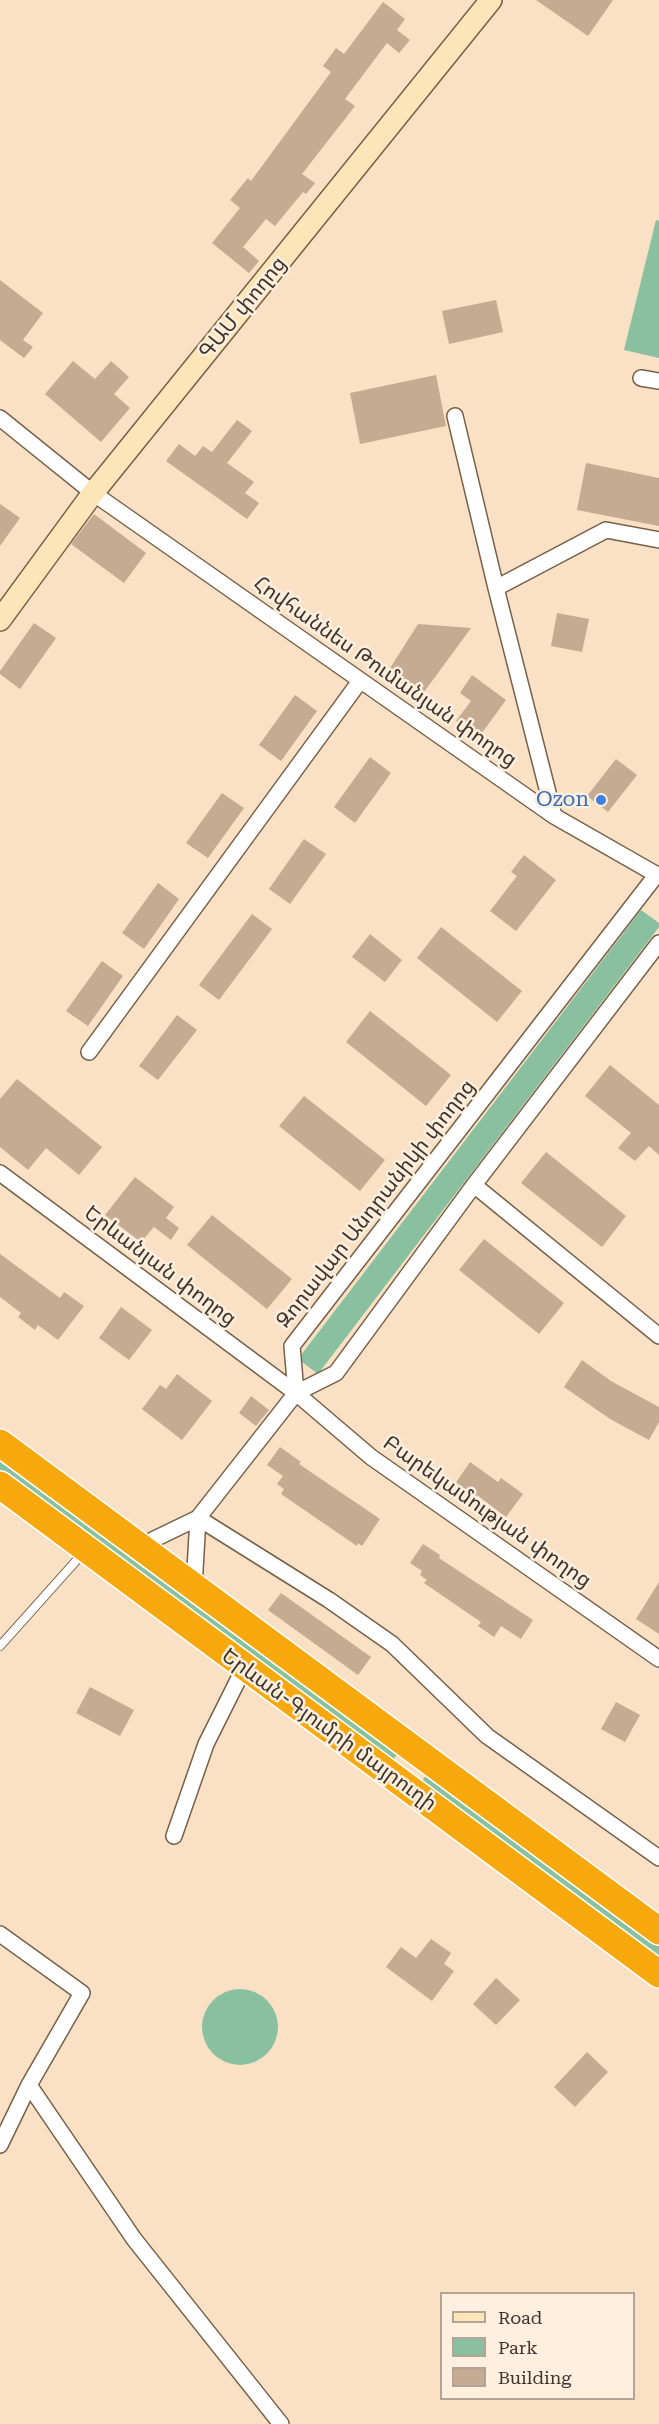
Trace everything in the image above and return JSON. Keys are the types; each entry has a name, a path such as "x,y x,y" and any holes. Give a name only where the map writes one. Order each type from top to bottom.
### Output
{"highway":[{"name":"Երևան-Գյումրի մայրուղի","path":"0,1443 659,1931"},
{"name":"Երևան-Գյումրի մայրուղի","path":"0,1485 659,1974"},
{"path":"400,1782 420,1754"}],"street":[{"name":"ԳԱՄ փողոց","path":"0,620 93,493 491,0"},
{"path":"641,378 659,381"},
{"path":"455,416 554,816"},
{"name":"Հովհաննես Թումանյան փողոց","path":"0,418 93,493 554,816 658,875"},
{"path":"496,588 606,530 659,540"},
{"path":"89,1052 360,681"},
{"name":"Զորավար Անդրանիկի փողոց","path":"296,1393 292,1346 658,875"},
{"path":"140,1546 198,1518 296,1393 336,1373 474,1185 659,943"},
{"name":"Երևանյան փողոց","path":"0,1173 296,1393"},
{"path":"474,1185 659,1336"},
{"name":"Բարեկամության փողոց","path":"296,1393 371,1457 659,1659"},
{"path":"194,1587 198,1518"},
{"path":"198,1518 329,1600 392,1644 487,1736 659,1858"},
{"path":"174,1836 206,1744 244,1668"},
{"path":"0,1934 82,1993 29,2085 0,2145"},
{"path":"29,2085 134,2239 281,2424"}],"lane":[{"path":"0,1646 87,1549"}],"green space":[{"path":"656,220 659,221 659,358 624,350"},
{"path":"641,910 659,923 659,927 318,1374 298,1359"},
{"path":"0,1455 399,1752 391,1763 0,1472"},
{"path":"428,1773 659,1945 659,1961 420,1783"},
{"path":"233,1989 247,1989 261,1995 272,2006 276,2012 278,2027 276,2042 267,2054 255,2063 233,2065 219,2059 208,2048 202,2034 202,2020 208,2006 219,1995"}],"building":[{"path":"536,0 613,0 588,36"},
{"path":"383,2 405,19 397,30 410,40 399,53 387,43 345,99 355,106 302,174 315,183 306,194 303,192 275,226 266,219 243,247 259,261 249,273 212,243 240,208 230,200 248,178 251,181 331,72 323,66 336,48 344,54"},
{"path":"0,280 43,313 23,340 33,347 24,358 0,340"},
{"path":"496,300 503,332 449,344 442,311"},
{"path":"73,361 95,379 111,361 129,377 114,394 130,408 101,442 45,394"},
{"path":"436,375 446,426 360,444 350,393"},
{"path":"237,420 252,431 227,463 254,482 245,493 259,503 247,519 166,461 179,444 195,456 203,446 212,452"},
{"path":"586,463 659,478 659,526 577,510"},
{"path":"0,504 20,518 0,546"},
{"path":"94,514 146,553 124,583 71,544"},
{"path":"557,613 589,619 582,652 551,646"},
{"path":"34,623 56,638 20,689 0,674 0,671"},
{"path":"418,624 471,628 424,692 387,673"},
{"path":"472,675 506,700 479,737 456,721 471,701 460,693"},
{"path":"295,695 317,711 281,761 259,745"},
{"path":"370,757 391,773 355,823 334,807"},
{"path":"616,759 637,775 608,812 587,796"},
{"path":"222,793 244,808 208,858 186,843"},
{"path":"304,839 326,854 290,904 269,889"},
{"path":"524,855 556,880 516,931 490,911 517,876 511,872"},
{"path":"158,883 179,899 144,949 122,933"},
{"path":"252,914 272,929 219,1000 199,985"},
{"path":"441,927 522,991 497,1022 417,958"},
{"path":"370,934 402,960 385,982 352,957"},
{"path":"102,961 123,976 88,1026 66,1011"},
{"path":"370,1011 451,1075 426,1106 346,1042"},
{"path":"177,1015 197,1030 158,1080 139,1066"},
{"path":"610,1065 659,1105 659,1155 649,1146 635,1161 618,1148 631,1133 585,1096"},
{"path":"17,1079 102,1147 79,1175 46,1148 28,1170 0,1147 0,1099"},
{"path":"304,1096 385,1160 360,1191 279,1126"},
{"path":"546,1152 626,1216 602,1247 521,1183"},
{"path":"135,1177 174,1207 166,1218 179,1228 171,1240 154,1227 141,1242 105,1215"},
{"path":"212,1215 292,1279 267,1309 187,1245"},
{"path":"484,1239 564,1303 539,1334 459,1270"},
{"path":"0,1254 60,1298 64,1292 84,1306 58,1340 38,1325 35,1330 18,1317 21,1313 0,1297"},
{"path":"121,1307 152,1330 129,1360 99,1338"},
{"path":"582,1360 611,1381 659,1407 659,1422 649,1440 610,1419 564,1387"},
{"path":"177,1374 212,1401 182,1440 142,1409 160,1385 166,1389"},
{"path":"251,1396 269,1410 256,1426 239,1413"},
{"path":"280,1447 301,1462 299,1464 380,1519 362,1546 358,1543 357,1546 281,1494 284,1489 277,1484 283,1476 267,1465"},
{"path":"470,1462 498,1482 501,1478 523,1494 506,1517 477,1495 475,1498 455,1484"},
{"path":"423,1544 440,1555 439,1558 533,1620 521,1639 501,1626 494,1637 478,1626 481,1622 424,1583 427,1580 420,1575 422,1571 410,1563"},
{"path":"659,1582 659,1634 636,1619"},
{"path":"281,1593 371,1657 358,1675 268,1610"},
{"path":"90,1687 134,1710 120,1736 76,1713"},
{"path":"616,1702 640,1715 625,1742 601,1729"},
{"path":"431,1939 451,1953 444,1964 454,1971 432,2001 386,1967 401,1947 416,1958"},
{"path":"496,1978 520,2000 496,2025 473,2004"},
{"path":"587,2052 608,2072 575,2107 554,2087"}],"place":[{"name":"Ozon","path":"601,800"}]}
